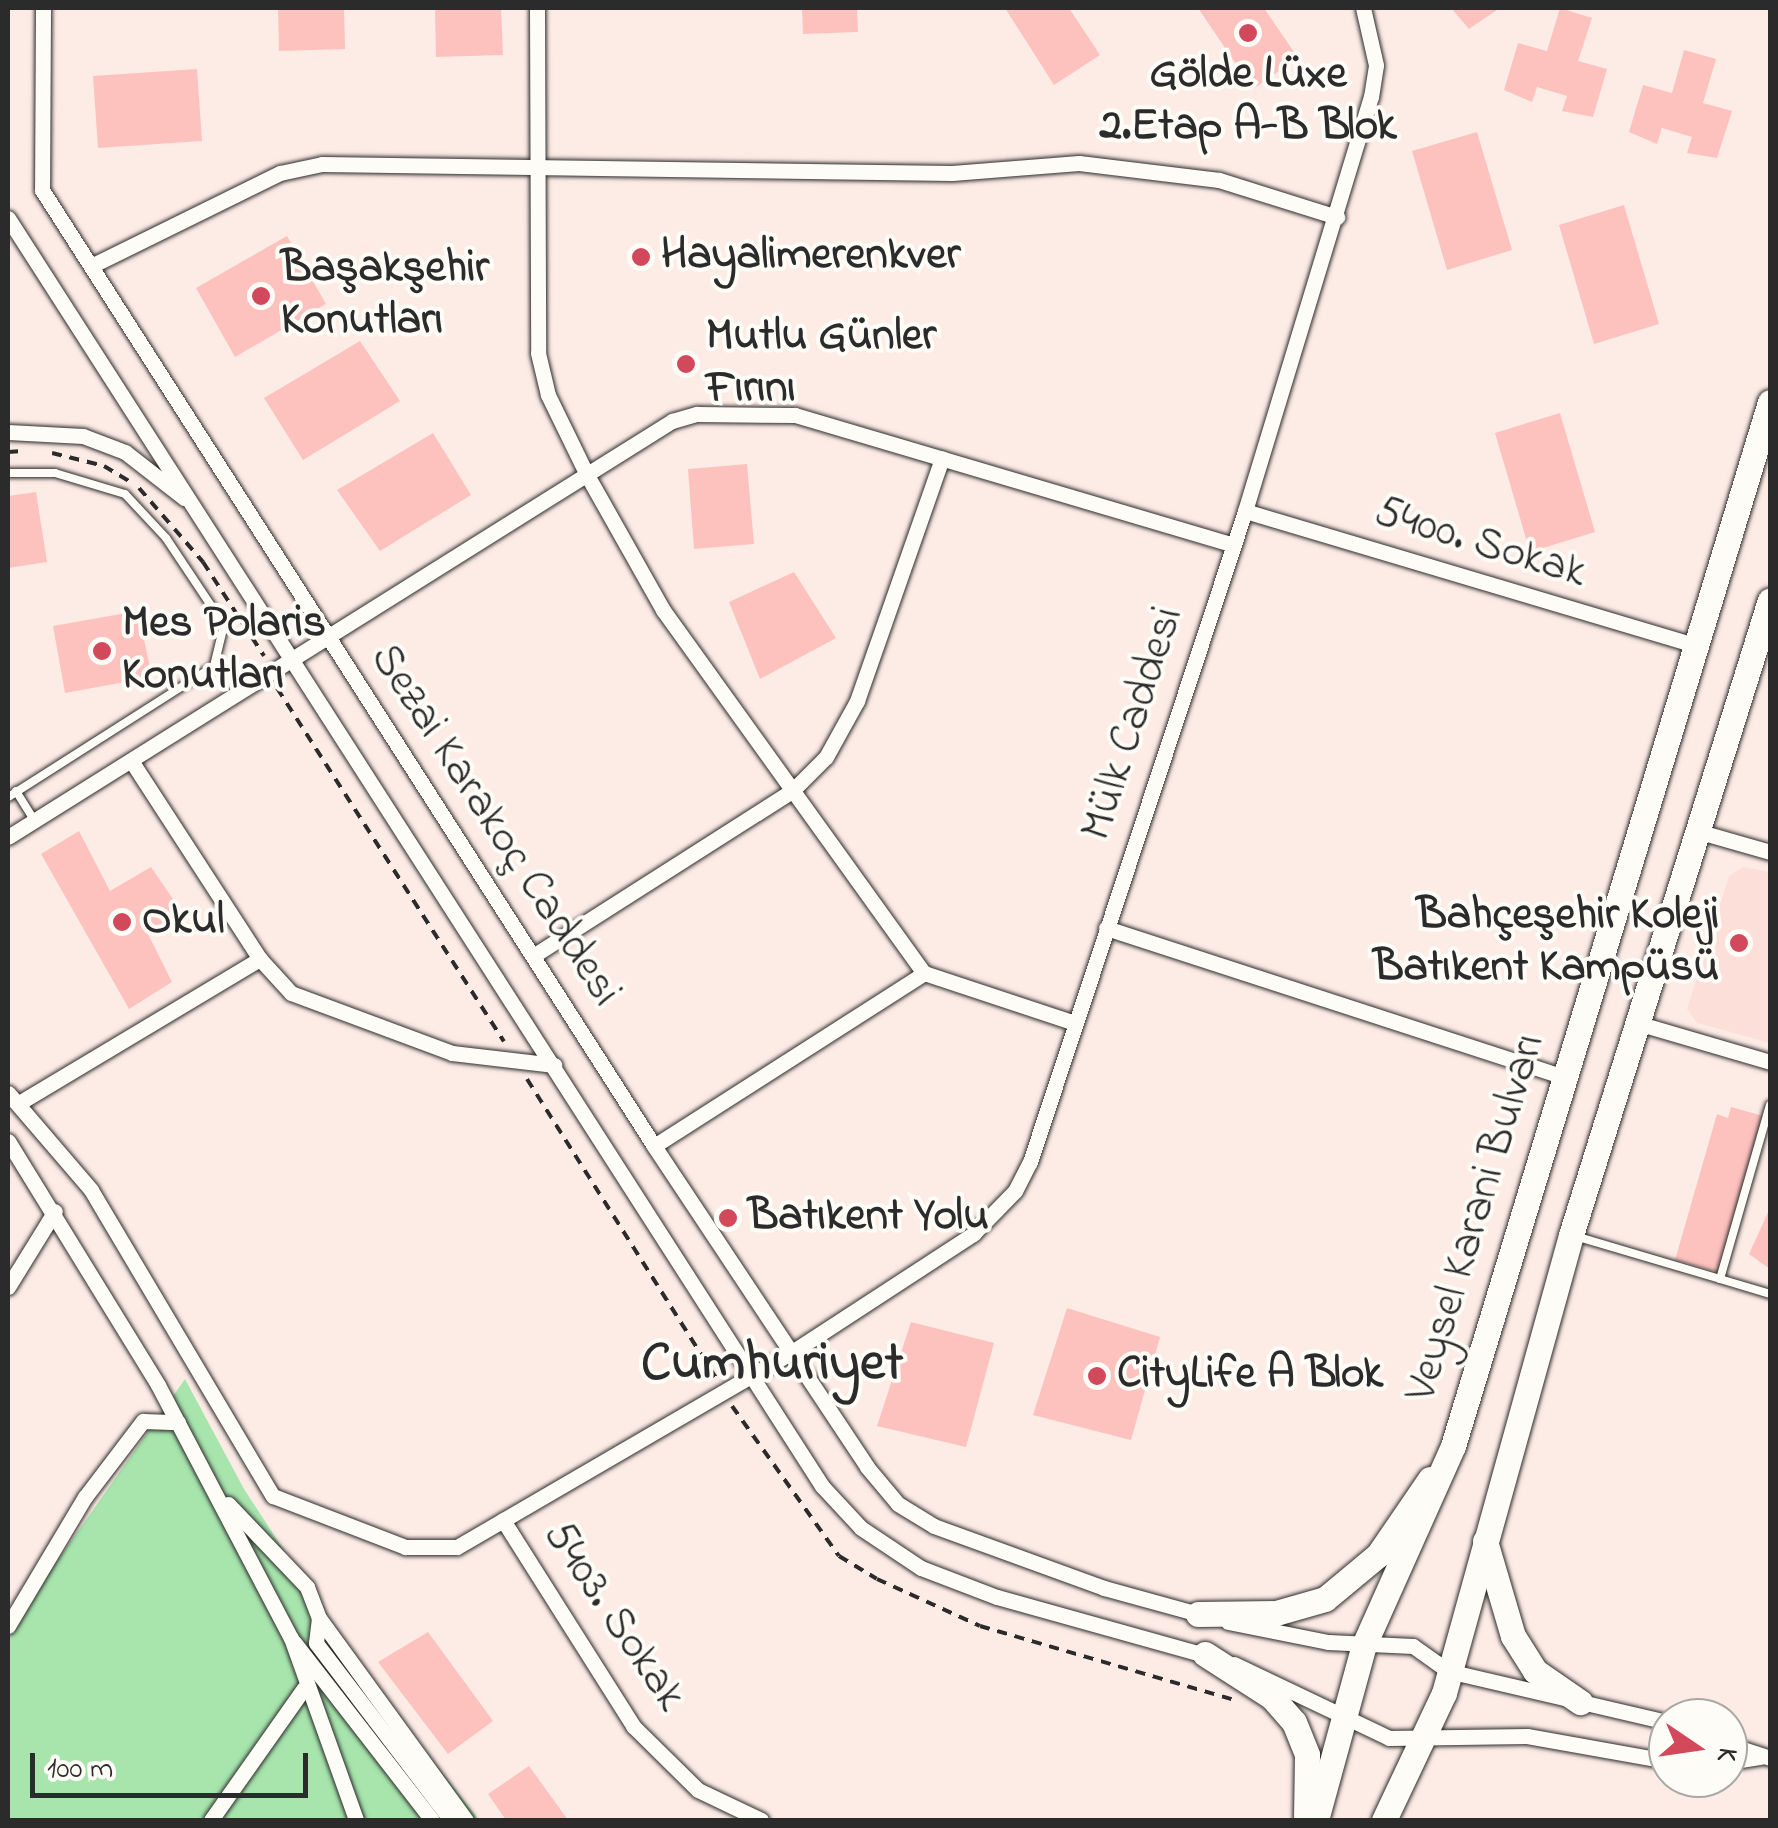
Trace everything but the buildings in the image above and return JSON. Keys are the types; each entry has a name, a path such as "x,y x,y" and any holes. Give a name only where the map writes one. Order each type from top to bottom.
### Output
{"main road":[{"name":"Veysel Karani Bulvarı","path":"1316,1820 1364,1645 1453,1446 1770,402"},
{"name":"Veysel Karani Bulvarı","path":"1384,1820 1428,1738 1570,1235 1770,600"},
{"path":"1198,1614 1276,1613 1328,1597 1378,1555 1453,1446"},
{"path":"1484,1538 1513,1636 1535,1670 1580,1702"},
{"path":"1205,1654 1272,1697 1294,1722 1306,1754 1306,1820"}],"street":[{"name":"Sezai Karakoç Caddesi","path":"43,8 42,190 327,639 536,954 789,1354 898,1504 999,1553 1198,1614 1364,1645"},
{"path":"537,8 538,353 548,396 587,475 663,610 924,973 1075,1024"},
{"name":"Mülk Caddesi","path":"14,1098 91,1190 274,1496 428,1550 456,1547 752,1376 973,1234 1015,1192 1075,1024 1338,216 1376,65 1363,8"},
{"path":"91,266 299,168 952,173 1079,163 1219,180 1338,216"},
{"path":"8,218 296,658 822,1486 862,1528 921,1568 997,1597 1268,1674 1389,1738 1527,1736 1648,1757"},
{"path":"8,837 672,421 727,411 795,414 1233,545"},
{"path":"8,432 83,436 125,452 203,516"},
{"path":"536,954 792,790 826,757 857,701 942,458"},
{"name":"5400. Sokak","path":"1244,511 1694,645"},
{"path":"132,762 260,959 308,1003 452,1053 554,1065"},
{"path":"1698,831 1770,852"},
{"path":"1106,928 1564,1077"},
{"path":"14,1098 260,959"},
{"path":"654,1146 924,973"},
{"path":"1637,1023 1770,1062"},
{"path":"8,1141 55,1211 178,1422 291,1638 432,1820"},
{"path":"8,1287 55,1211"},
{"path":"8,1626 86,1497 143,1421 178,1422"},
{"path":"207,1478 306,1587 319,1618 466,1820"},
{"name":"5403. Sokak","path":"503,1520 633,1726 698,1790 761,1820"},
{"path":"319,1618 316,1644 451,1820"},
{"path":"291,1638 304,1688 356,1820"},
{"path":"1364,1645 1413,1646 1448,1671 1648,1717"},
{"path":"211,1820 304,1688"}],"lane":[{"path":"8,473 55,473 125,494 166,538 224,624 214,666 12,794 36,822"},
{"path":"1720,1279 1770,1105"},
{"path":"1570,1235 1770,1294"}],"path":[{"path":"282,699 500,1035"},
{"path":"541,1102 702,1358"}],"shaded area":[{"name":"Bahçeşehir Koleji Batıkent Kampüsü","path":"1743,867 1770,872 1770,1043 1697,1023 1687,1009 1729,876"}],"green space":[{"path":"185,1379 244,1489 362,1670 479,1820 8,1820 8,1631"}],"place":[{"name":"Gölde Lüxe 2.Etap A-B Blok","path":"1248,33"},
{"name":"Hayalimerenkver","path":"641,257"},
{"name":"Başakşehir Konutları","path":"261,296"},
{"name":"Mutlu Günler Fırını","path":"686,364"},
{"name":"Mes Polaris Konutları","path":"102,651"},
{"name":"Okul","path":"122,922"},
{"name":"Bahçeşehir Koleji Batıkent Kampüsü","path":"1739,943"},
{"name":"Batıkent Yolu","path":"728,1218"},
{"name":"CityLife A Blok","path":"1097,1376"}],"district":[{"name":"Cumhuriyet","path":"772,1366"}]}
